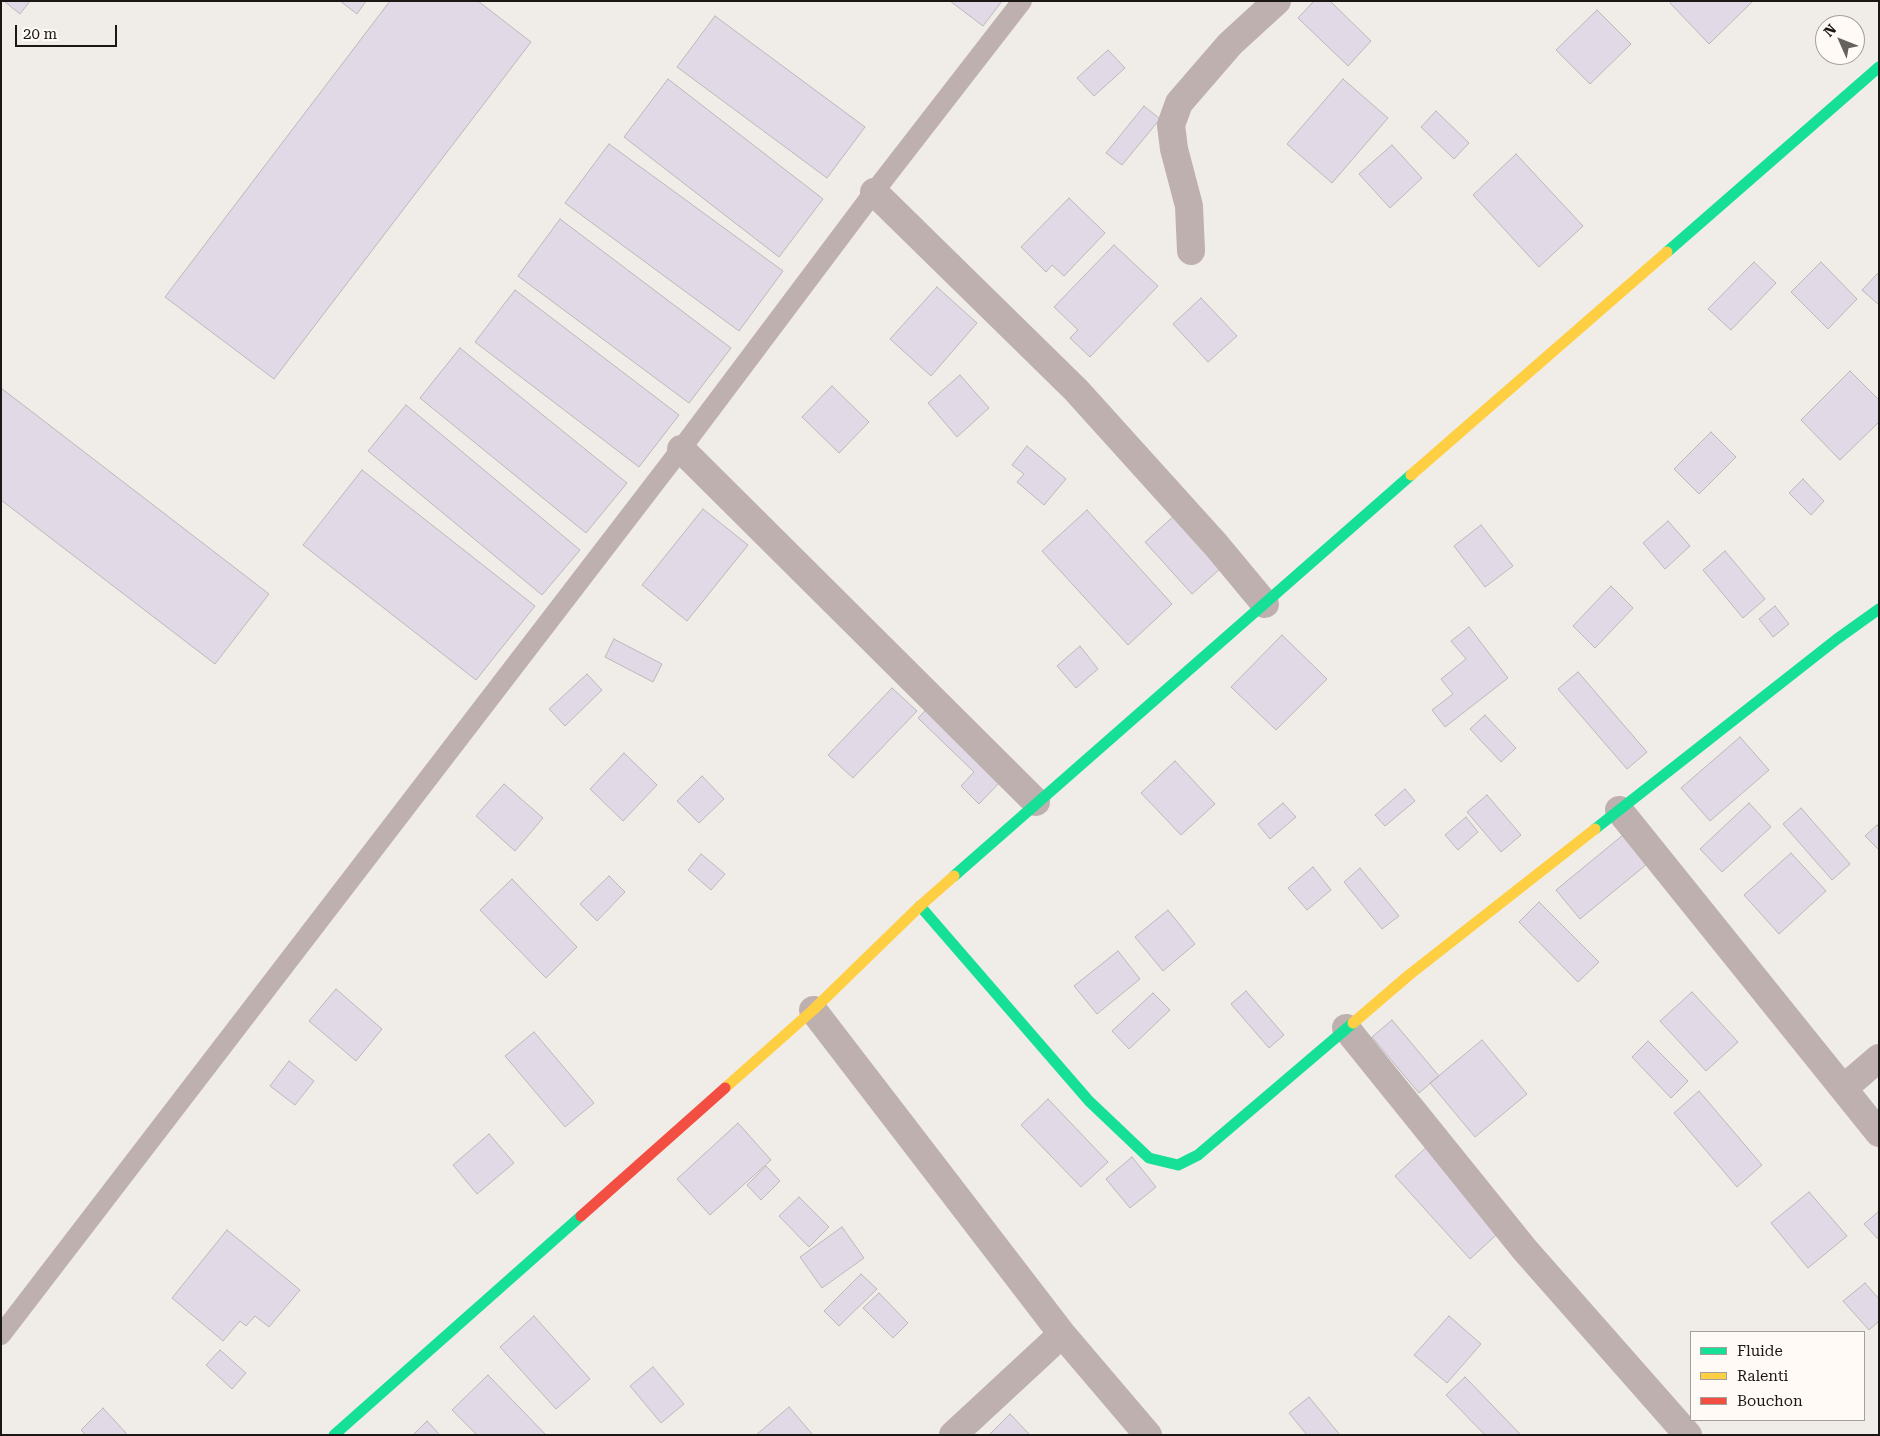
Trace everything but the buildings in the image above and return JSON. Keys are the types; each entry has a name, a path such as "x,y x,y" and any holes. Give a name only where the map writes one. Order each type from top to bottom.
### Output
{"street":[{"path":"1191,251 1189,206 1174,149 1171,125 1179,103 1223,51 1277,1"},
{"path":"334,1435 813,1010 920,906 1036,802 1879,67"},
{"path":"874,192 1076,390 1216,545 1265,604"},
{"path":"681,449 1036,802"},
{"path":"920,906 1089,1101 1149,1158 1178,1165 1198,1155 1409,975 1837,639 1879,609"},
{"path":"1619,810 1879,1133"},
{"path":"813,1010 1062,1334 1148,1435"},
{"path":"1346,1028 1525,1250 1688,1435"},
{"path":"1844,1088 1879,1058"},
{"path":"953,1435 1062,1334"}],"lane":[{"path":"1,1335 1022,1"}],"traffic: fast":[{"path":"1667,252 1879,67"},
{"path":"954,876 1411,475"},
{"path":"1595,829 1837,639 1879,609"},
{"path":"920,906 1089,1101 1149,1158 1178,1165 1198,1155 1353,1023"},
{"path":"334,1435 581,1216"}],"traffic: slow":[{"path":"1411,475 1667,252"},
{"path":"1353,1023 1409,975 1595,829"},
{"path":"725,1088 813,1010 920,906 954,876"}],"traffic: jam":[{"path":"581,1216 725,1088"}]}
